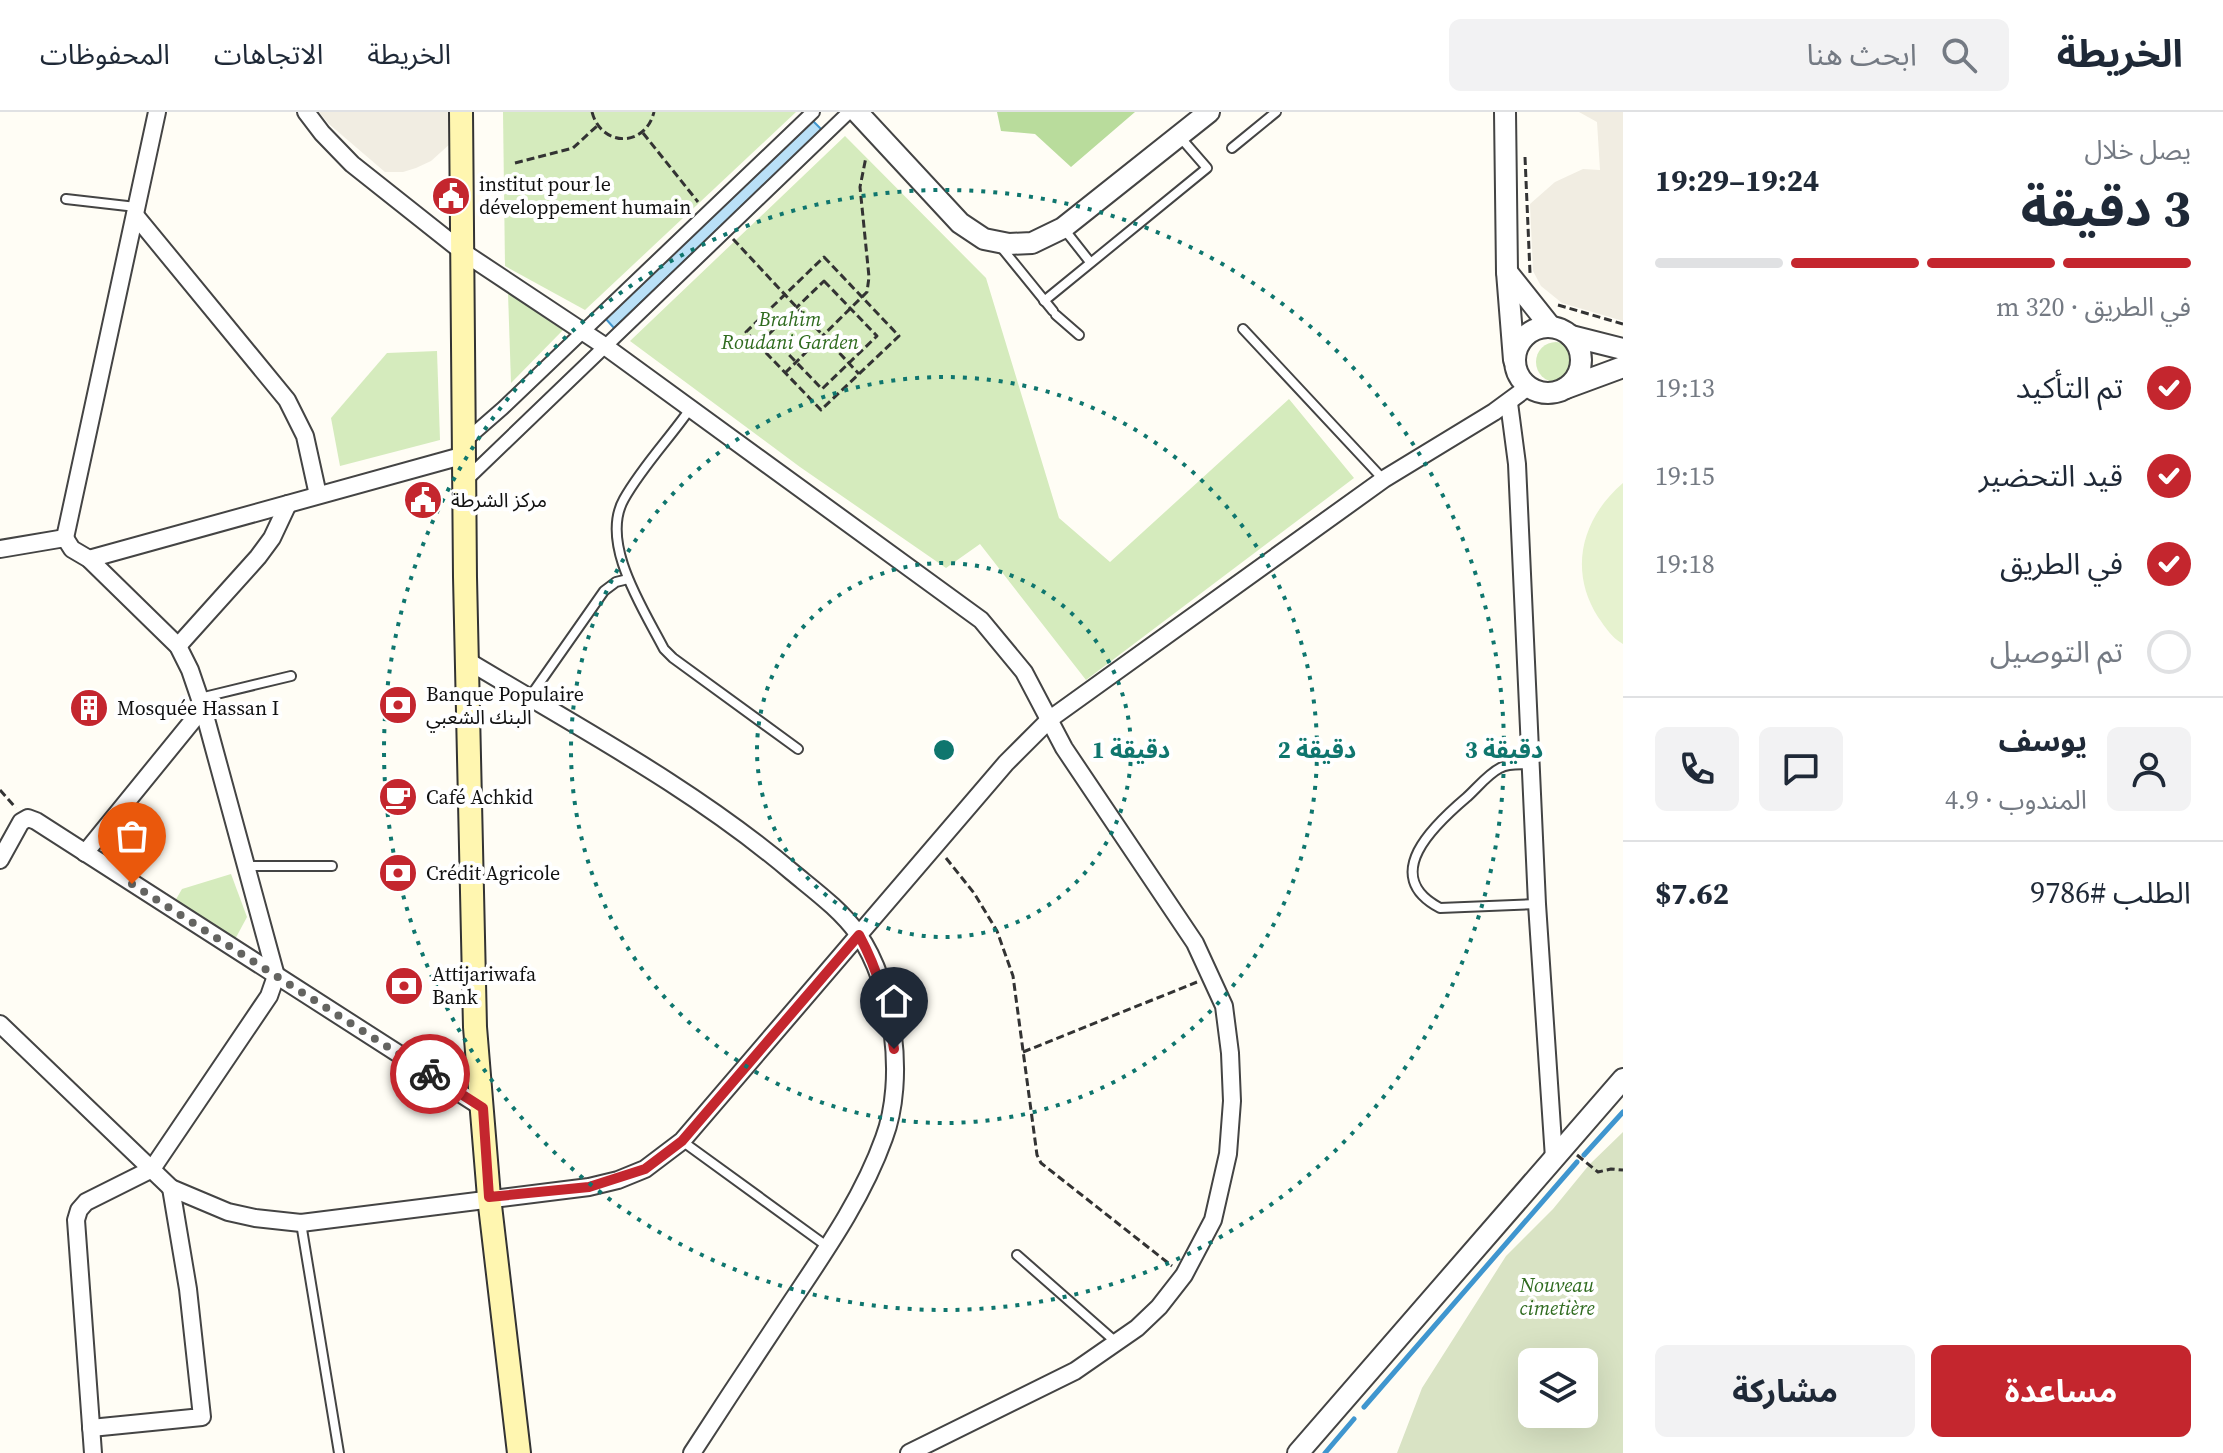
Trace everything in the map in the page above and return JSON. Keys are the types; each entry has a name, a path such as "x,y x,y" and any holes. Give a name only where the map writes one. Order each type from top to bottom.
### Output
{"main road":[{"path":"461,112 475,1027 489,1197 519,1453"}],"street":[{"path":"93,1453 76,1220 79,1210 86,1202 152,1169 269,996 276,976 201,703 178,646 89,559 72,549 65,538 157,112"},
{"path":"306,112 352,164 463,252 606,347 981,620 1024,672 1064,748 1195,943 1212,976 1224,1006 1230,1053 1232,1101 1228,1154 1213,1220 1184,1275 1159,1307 1118,1344 1075,1371 909,1453"},
{"path":"89,559 288,504 464,449 813,112"},
{"path":"465,481 849,112"},
{"path":"857,112 960,223 984,239 998,243 1032,243 1063,228 1209,112"},
{"path":"1505,112 1507,272 1514,360 1520,378 1528,387 1551,393 1623,367"},
{"path":"136,211 287,400 305,436 318,495"},
{"path":"708,212 726,232"},
{"path":"1507,272 1550,326"},
{"path":"1514,360 1517,346 1525,335 1537,328 1550,326 1562,329 1578,346 1581,358 1573,382 1562,389"},
{"path":"1571,336 1623,349"},
{"path":"0,1024 171,1188 228,1212 301,1223 489,1197 589,1187 645,1169 682,1141 1006,763 1050,719 1384,479 1509,403 1528,387"},
{"path":"1509,403 1517,464 1537,904 1560,1152"},
{"path":"178,646 258,557 272,538 288,504"},
{"path":"0,549 65,538"},
{"path":"468,661 635,759 709,808 777,859 859,935 873,961 887,1002 894,1049 895,1093 886,1135 871,1170 828,1248 692,1453"},
{"path":"85,853 201,703"},
{"path":"0,860 21,822 28,818 483,1108"},
{"path":"1298,1453 1623,1079"},
{"path":"91,1428 202,1417 188,1289 171,1188"}],"lane":[{"path":"1232,148 1276,112"},
{"path":"1044,301 1207,168 1179,136"},
{"path":"66,199 136,211"},
{"path":"1063,228 1090,262"},
{"path":"998,243 1044,301 1079,335"},
{"path":"1243,329 1384,479"},
{"path":"690,409 623,501 616,532 628,579 664,649 798,749"},
{"path":"529,698 604,591 616,582 628,579"},
{"path":"201,703 291,676"},
{"path":"1532,764 1500,768 1438,821 1412,862 1415,886 1427,901 1440,908 1537,904"},
{"path":"246,866 332,866"},
{"path":"682,1141 828,1248"},
{"path":"301,1223 339,1453"},
{"path":"1017,1255 1118,1344"}],"path":[{"path":"592,112 597,126 607,136 619,140 632,139 643,133 652,122 654,112"},
{"path":"515,163 573,148 597,126"},
{"path":"643,133 708,212"},
{"path":"1524,144 1530,272 1533,279"},
{"path":"785,373 863,298 869,286 860,199 866,157"},
{"path":"726,232 859,374"},
{"path":"824,257 899,336 821,410 746,332 784,295 824,257"},
{"path":"824,281 877,336 822,389 769,334 796,308 824,281"},
{"path":"1553,302 1560,307 1623,324"},
{"path":"0,790 28,818"},
{"path":"936,845 974,893 997,931 1013,976 1037,1155 1041,1163 1184,1275"},
{"path":"1023,1052 1212,976"},
{"path":"1560,1152 1598,1172 1623,1170"}],"green space":[{"path":"503,112 796,112 585,310 505,266"},
{"path":"997,112 1135,112 1071,167 1035,134 1001,131"},
{"name":"Brahim Roudani Garden","path":"845,136 986,278 1059,518 1110,562 1289,399 1354,478 1086,680 980,544 946,568 800,467 630,341"},
{"path":"508,293 563,330 511,383"},
{"path":"1556,342 1570,348 1576,362 1570,376 1556,382 1542,376 1536,362 1542,348"},
{"path":"437,351 440,440 340,466 331,418 387,353"},
{"path":"1623,483 1623,644 1598,617 1583,581 1582,563 1589,528 1609,497"},
{"path":"231,874 247,917 233,943 175,901 182,889"},
{"name":"Nouveau cimetière","path":"1623,1132 1623,1453 1397,1453 1422,1388 1506,1256 1553,1209 1589,1165"}],"shaded area":[{"path":"319,112 452,112 451,143 431,161 416,168 385,172"},
{"path":"1579,112 1623,112 1623,321 1562,303 1541,286 1533,271 1530,204 1555,182 1583,169 1600,170 1597,122"}],"water":[{"path":"813,121 822,130 614,328 605,318"}],"waterway":[{"path":"1584,1155 1623,1112"},
{"path":"1364,1407 1577,1162"},
{"path":"1325,1453 1354,1419"}],"way so far":[{"path":"132,884 430,1074"}],"place":[{"name":"institut pour le développement humain","path":"451,196"},
{"name":"مركز الشرطة","path":"423,500"},
{"name":"Banque Populaire البنك الشعبي","path":"398,705"},
{"name":"Mosquée Hassan I","path":"89,708"},
{"name":"Café Achkid","path":"398,797"},
{"name":"Crédit Agricole","path":"398,873"},
{"name":"Attijariwafa Bank","path":"404,986"}],"route":[{"path":"430,1074 483,1108 489,1197 589,1187 645,1169 682,1141 859,935 873,961 887,1002 894,1049"}]}
